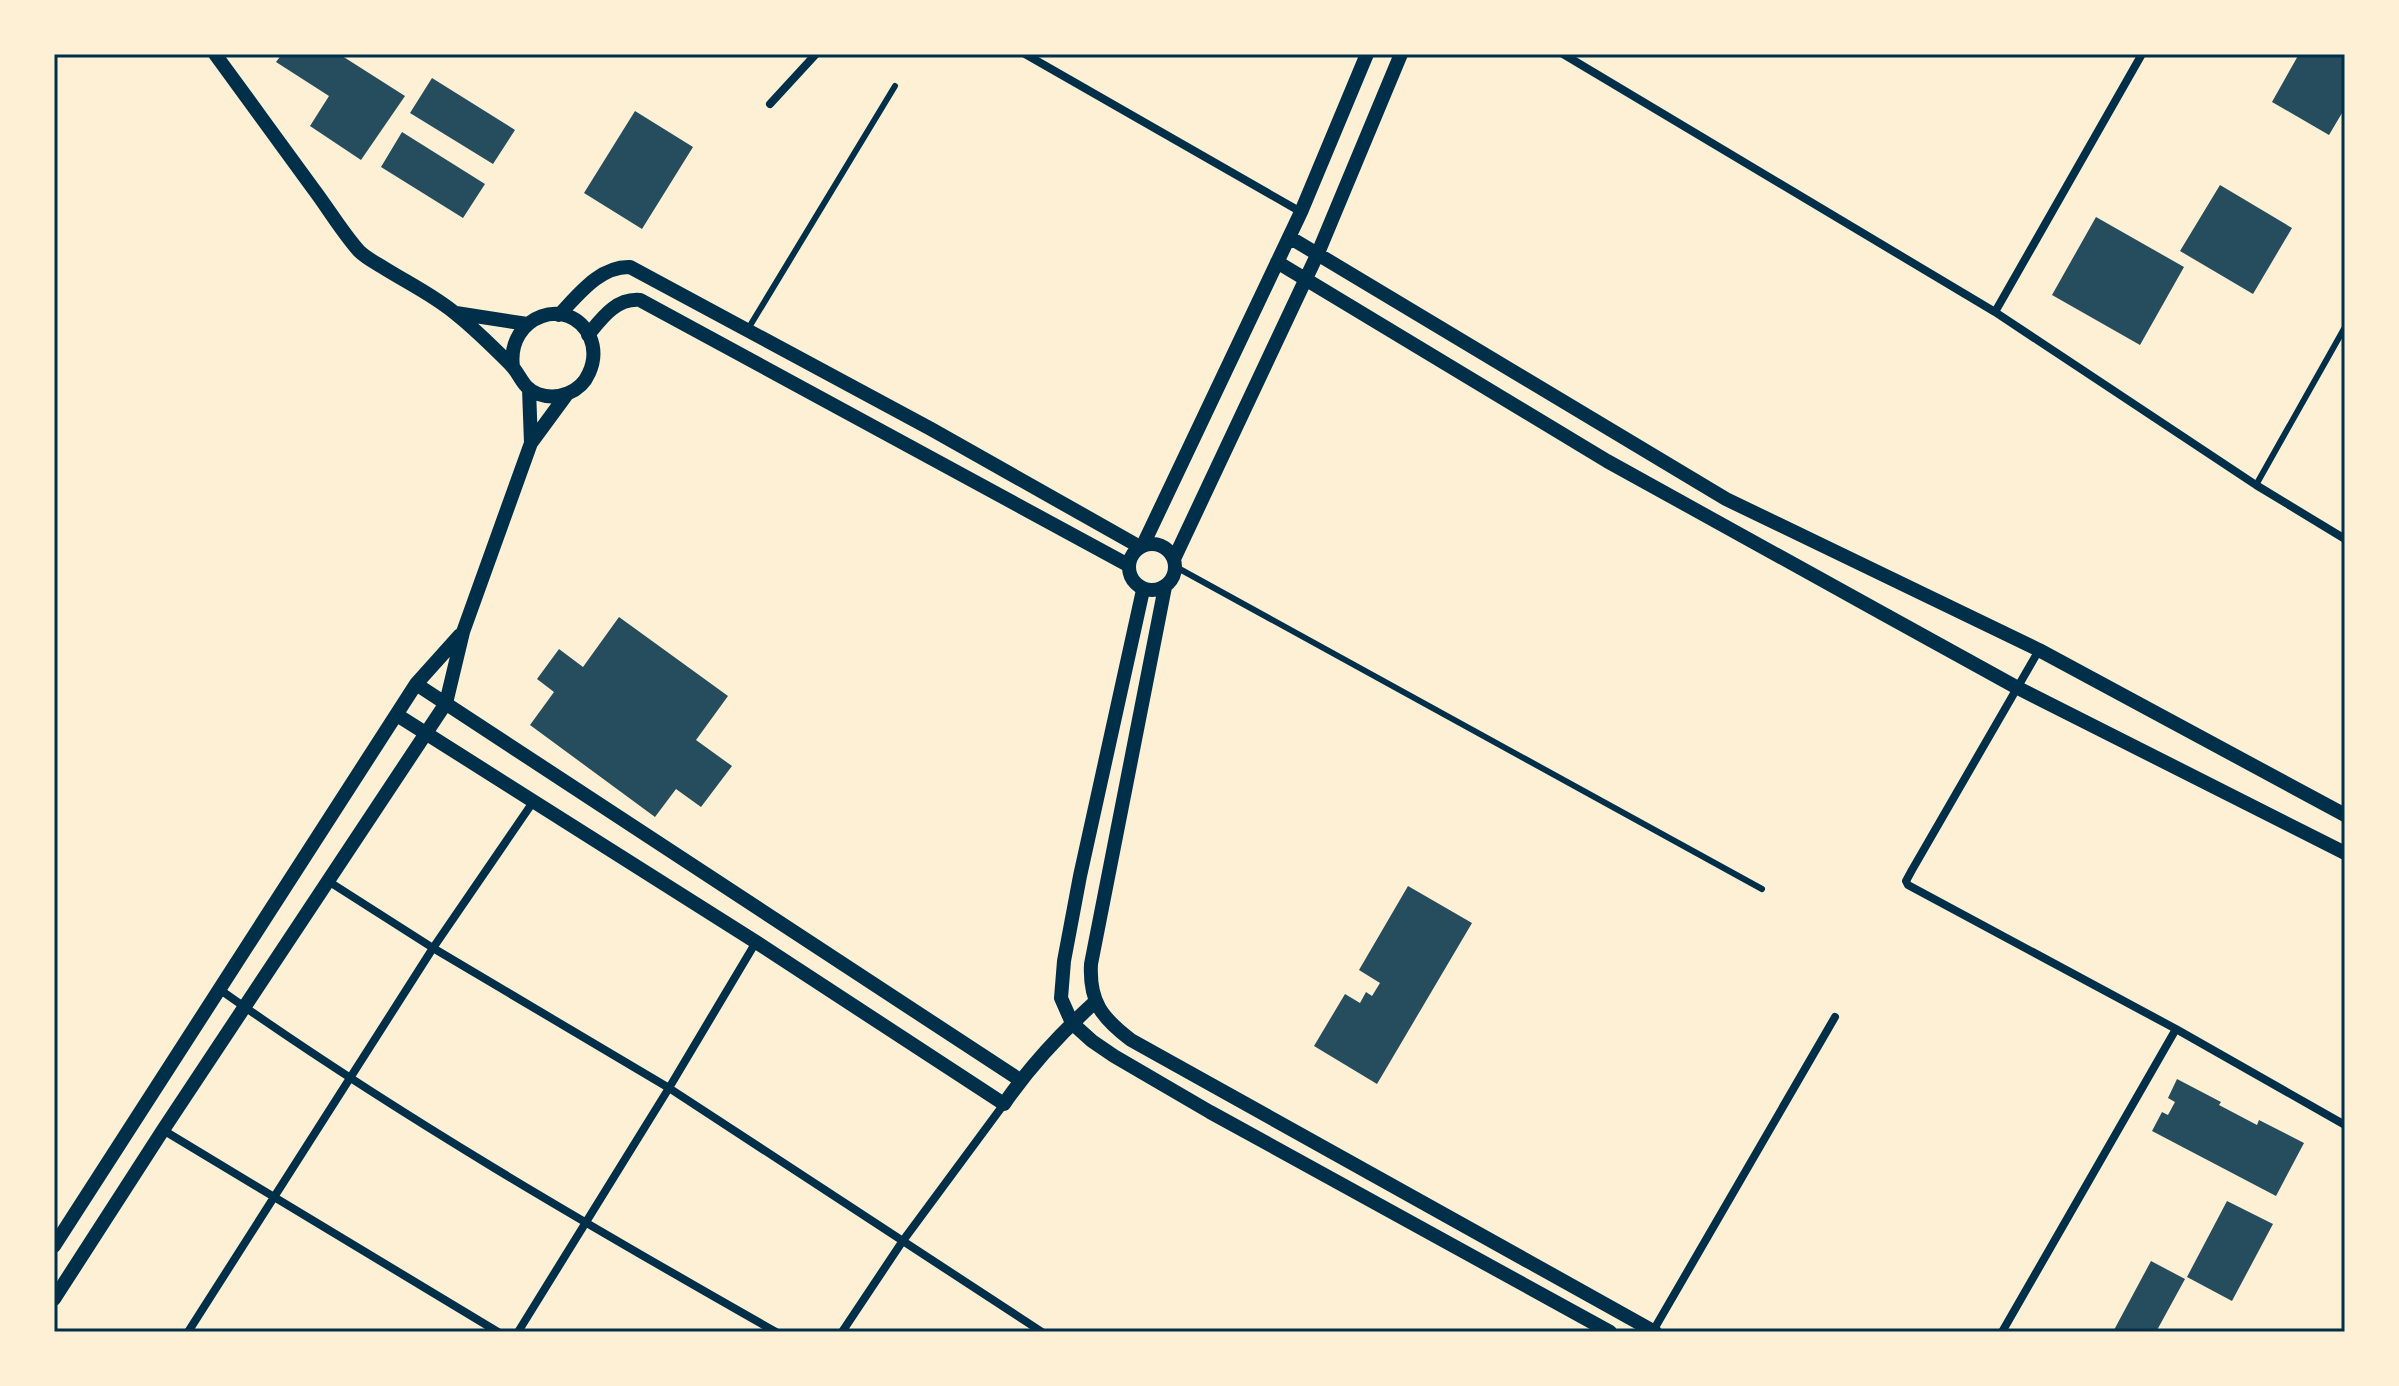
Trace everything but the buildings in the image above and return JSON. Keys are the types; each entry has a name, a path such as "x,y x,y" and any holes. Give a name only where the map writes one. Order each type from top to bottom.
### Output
{"street":[{"path":"215,54 361,253 456,313 513,367 529,389 554,397 578,388 593,365 594,352 588,335 572,319 546,315 527,324 515,340 513,367"},
{"path":"770,104 816,54"},
{"path":"1025,54 1301,212"},
{"path":"1367,54 1301,212 1142,546 1132,555 1128,565 1132,580 1143,590 1165,587 1171,581 1175,563 1318,253 1401,54"},
{"path":"1563,54 1995,312 2256,485 2345,539"},
{"path":"1995,312 2142,54"},
{"path":"1289,237 1726,499 2039,650 2345,815"},
{"path":"1277,262 1607,461 2016,687 2345,853"},
{"path":"559,315 582,290 605,272 630,267 1142,546 1158,544 1165,547 1175,563"},
{"path":"588,335 606,313 628,299 640,300 1128,565"},
{"path":"456,313 527,324"},
{"path":"529,389 531,443"},
{"path":"54,1299 446,703 463,632 531,443 567,394"},
{"path":"1165,587 1091,964 1090,984 1095,1002 1112,1026 1131,1040 1654,1331 1835,1017"},
{"path":"1143,590 1064,961 1061,998 1072,1023 1114,1056 1210,1112 1610,1332"},
{"path":"54,1246 416,684 463,632"},
{"path":"2039,650 1908,877 1908,885 2176,1029 2345,1125"},
{"path":"416,684 1020,1080"},
{"path":"397,715 756,942 1004,1104"},
{"path":"188,1332 433,948 533,802"},
{"path":"328,881 433,948 669,1088 1042,1332"},
{"path":"518,1332 756,942"},
{"path":"219,989 350,1077 584,1223 776,1332"},
{"path":"842,1332 902,1242 1020,1080 1095,1002"},
{"path":"2002,1332 2176,1029"},
{"path":"163,1130 498,1332"}],"lane":[{"path":"748,329 895,86"},
{"path":"2256,485 2345,327"},
{"path":"1175,563 1762,889"}]}
